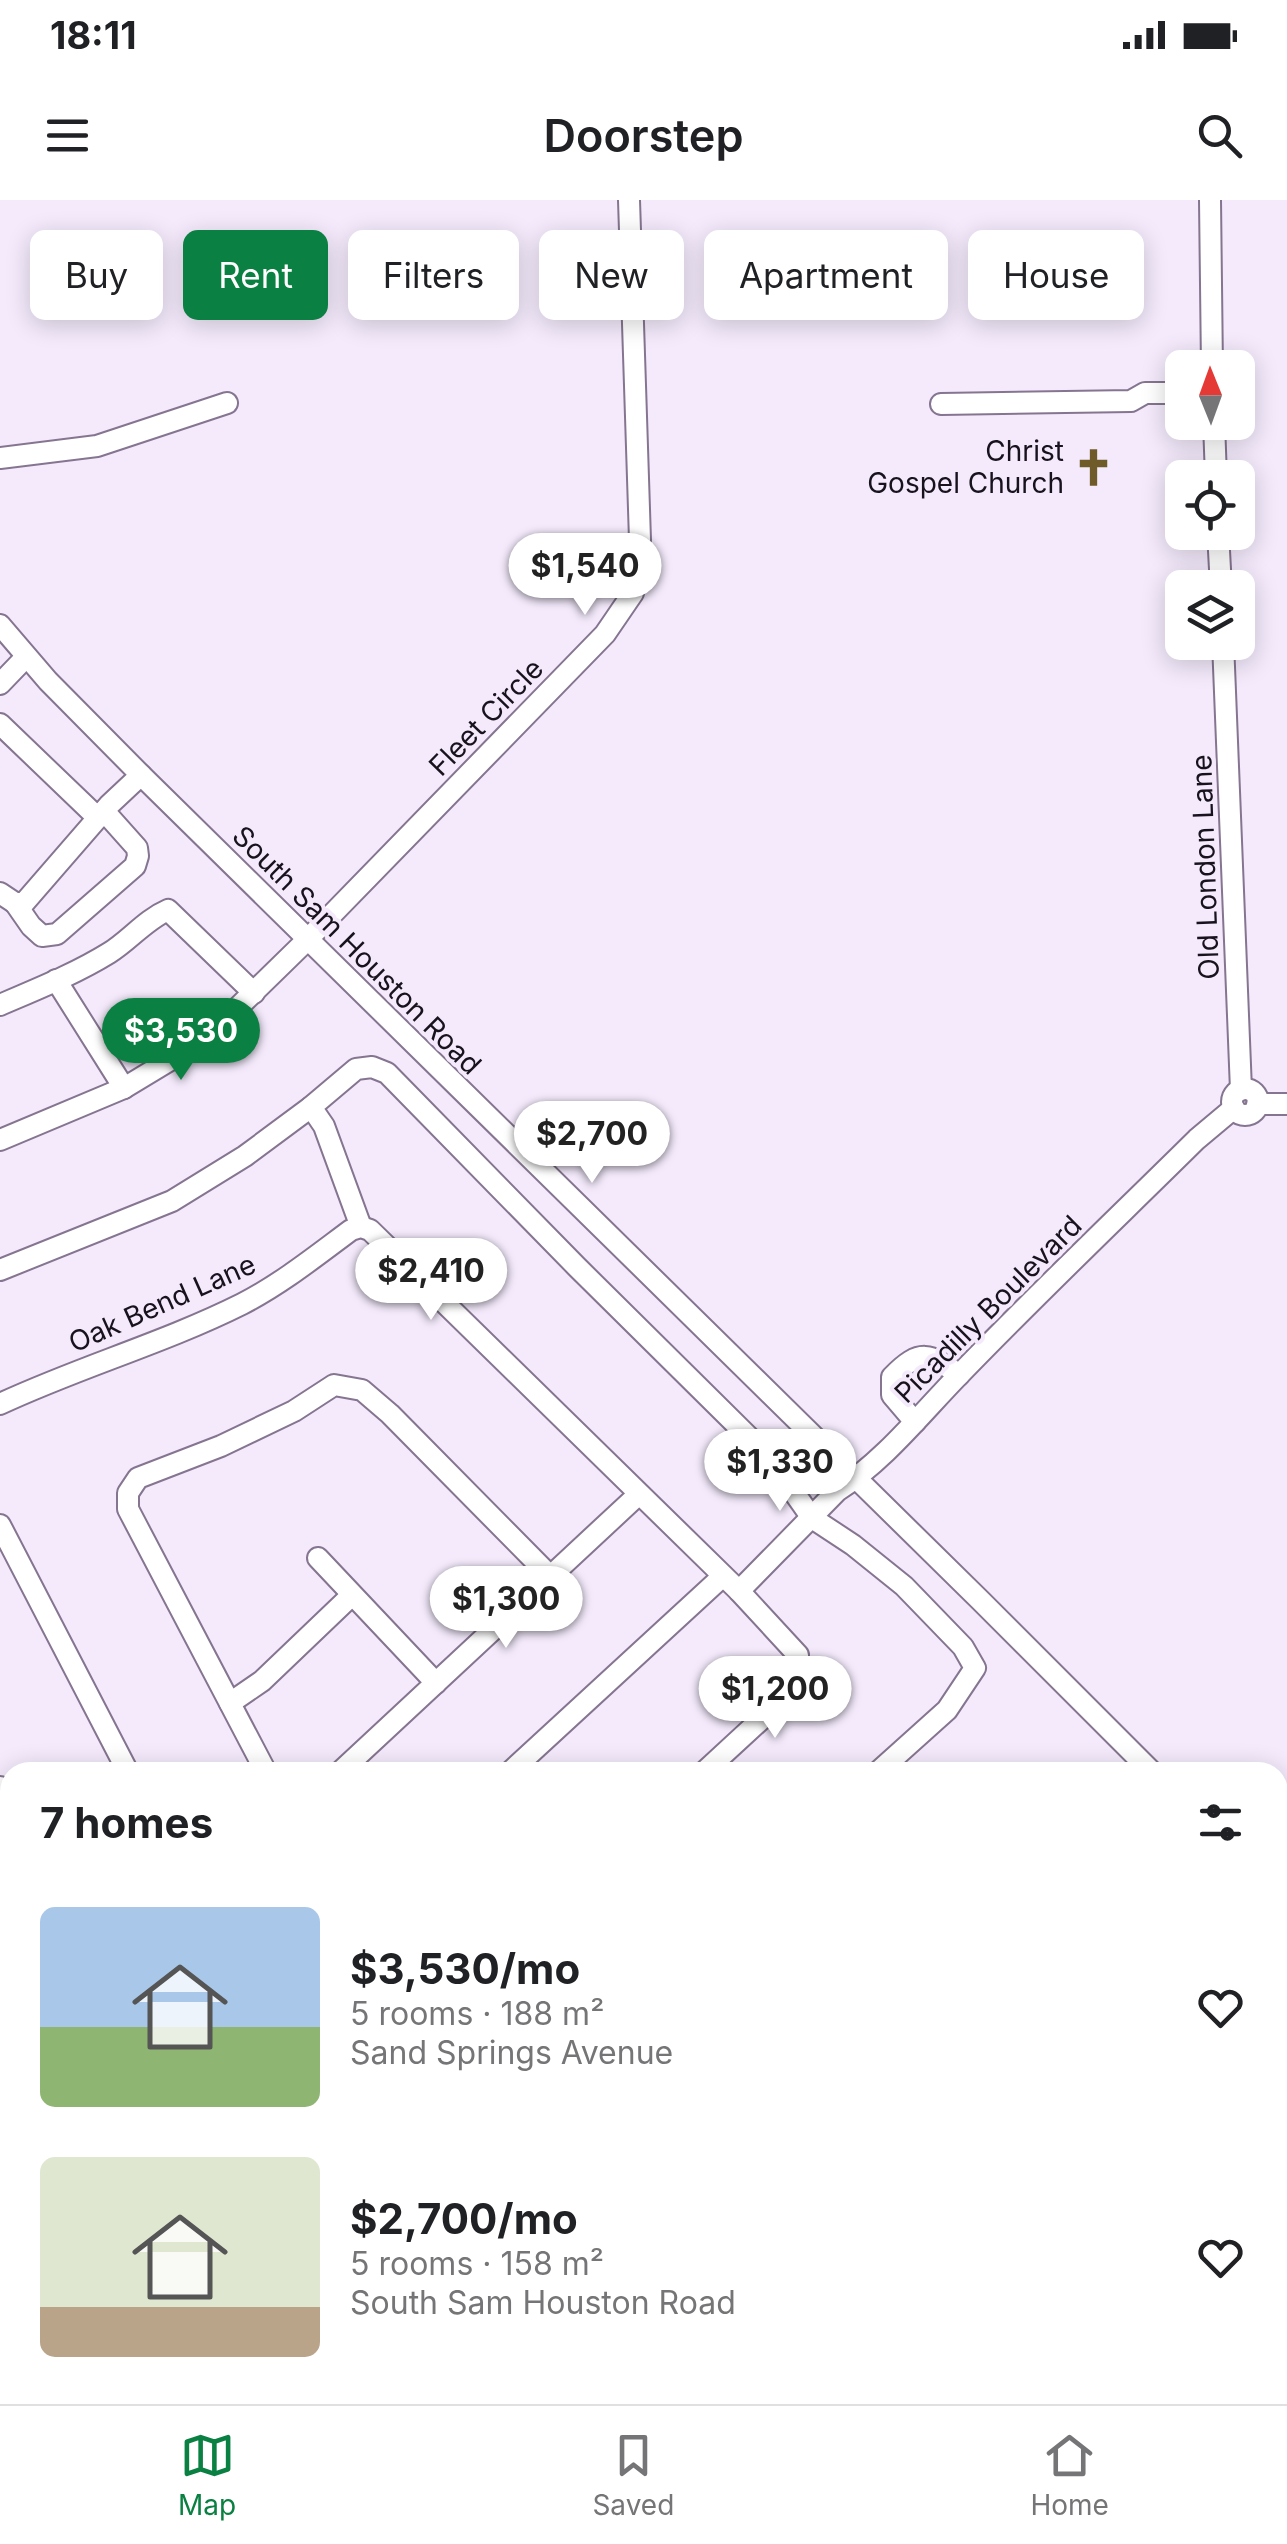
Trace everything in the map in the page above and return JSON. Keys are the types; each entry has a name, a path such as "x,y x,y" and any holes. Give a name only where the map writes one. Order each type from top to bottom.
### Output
{"street":[{"name":"Fleet Circle","path":"0,1140 124,1088 178,1056 223,1022 605,634 632,593 640,540 629,200"},
{"path":"1210,200 1212,350"},
{"path":"941,404 1132,401 1145,393 1165,393"},
{"path":"0,458 97,446 227,403"},
{"name":"South Sam Houston Road","path":"0,625 141,775 1142,1762"},
{"path":"0,684 26,657"},
{"name":"Old London Lane","path":"1224,660 1244,1101"},
{"path":"0,724 137,848 138,856 135,866 57,934 42,936 7,898"},
{"path":"7,898 24,903 141,775"},
{"path":"0,1005 112,951 152,917 168,910 254,993"},
{"path":"56,980 124,1088"},
{"path":"0,1270 172,1200 245,1156 356,1070 372,1066 386,1072 769,1457 812,1518 904,1586 964,1647 975,1668 947,1710 889,1762"},
{"path":"1244,1101 1287,1104"},
{"name":"Picadilly Boulevard","path":"522,1762 812,1518 838,1491 856,1480 1197,1139 1244,1101"},
{"path":"310,1108 324,1126 361,1227 378,1236 731,1583 798,1656 798,1676 792,1690 715,1762"},
{"name":"Oak Bend Lane","path":"0,1404 163,1340 244,1303 361,1227"},
{"path":"915,1422 892,1396 892,1377 903,1365 935,1356 959,1375"},
{"path":"261,1762 128,1509 128,1493 138,1478 250,1432 334,1386 362,1390 550,1575"},
{"path":"351,1762 638,1494"},
{"path":"0,1525 123,1762"},
{"path":"318,1558 436,1683"},
{"path":"230,1704 262,1681 352,1595"}],"place":[{"name":"Christ Gospel Church","path":"1094,467"}]}
